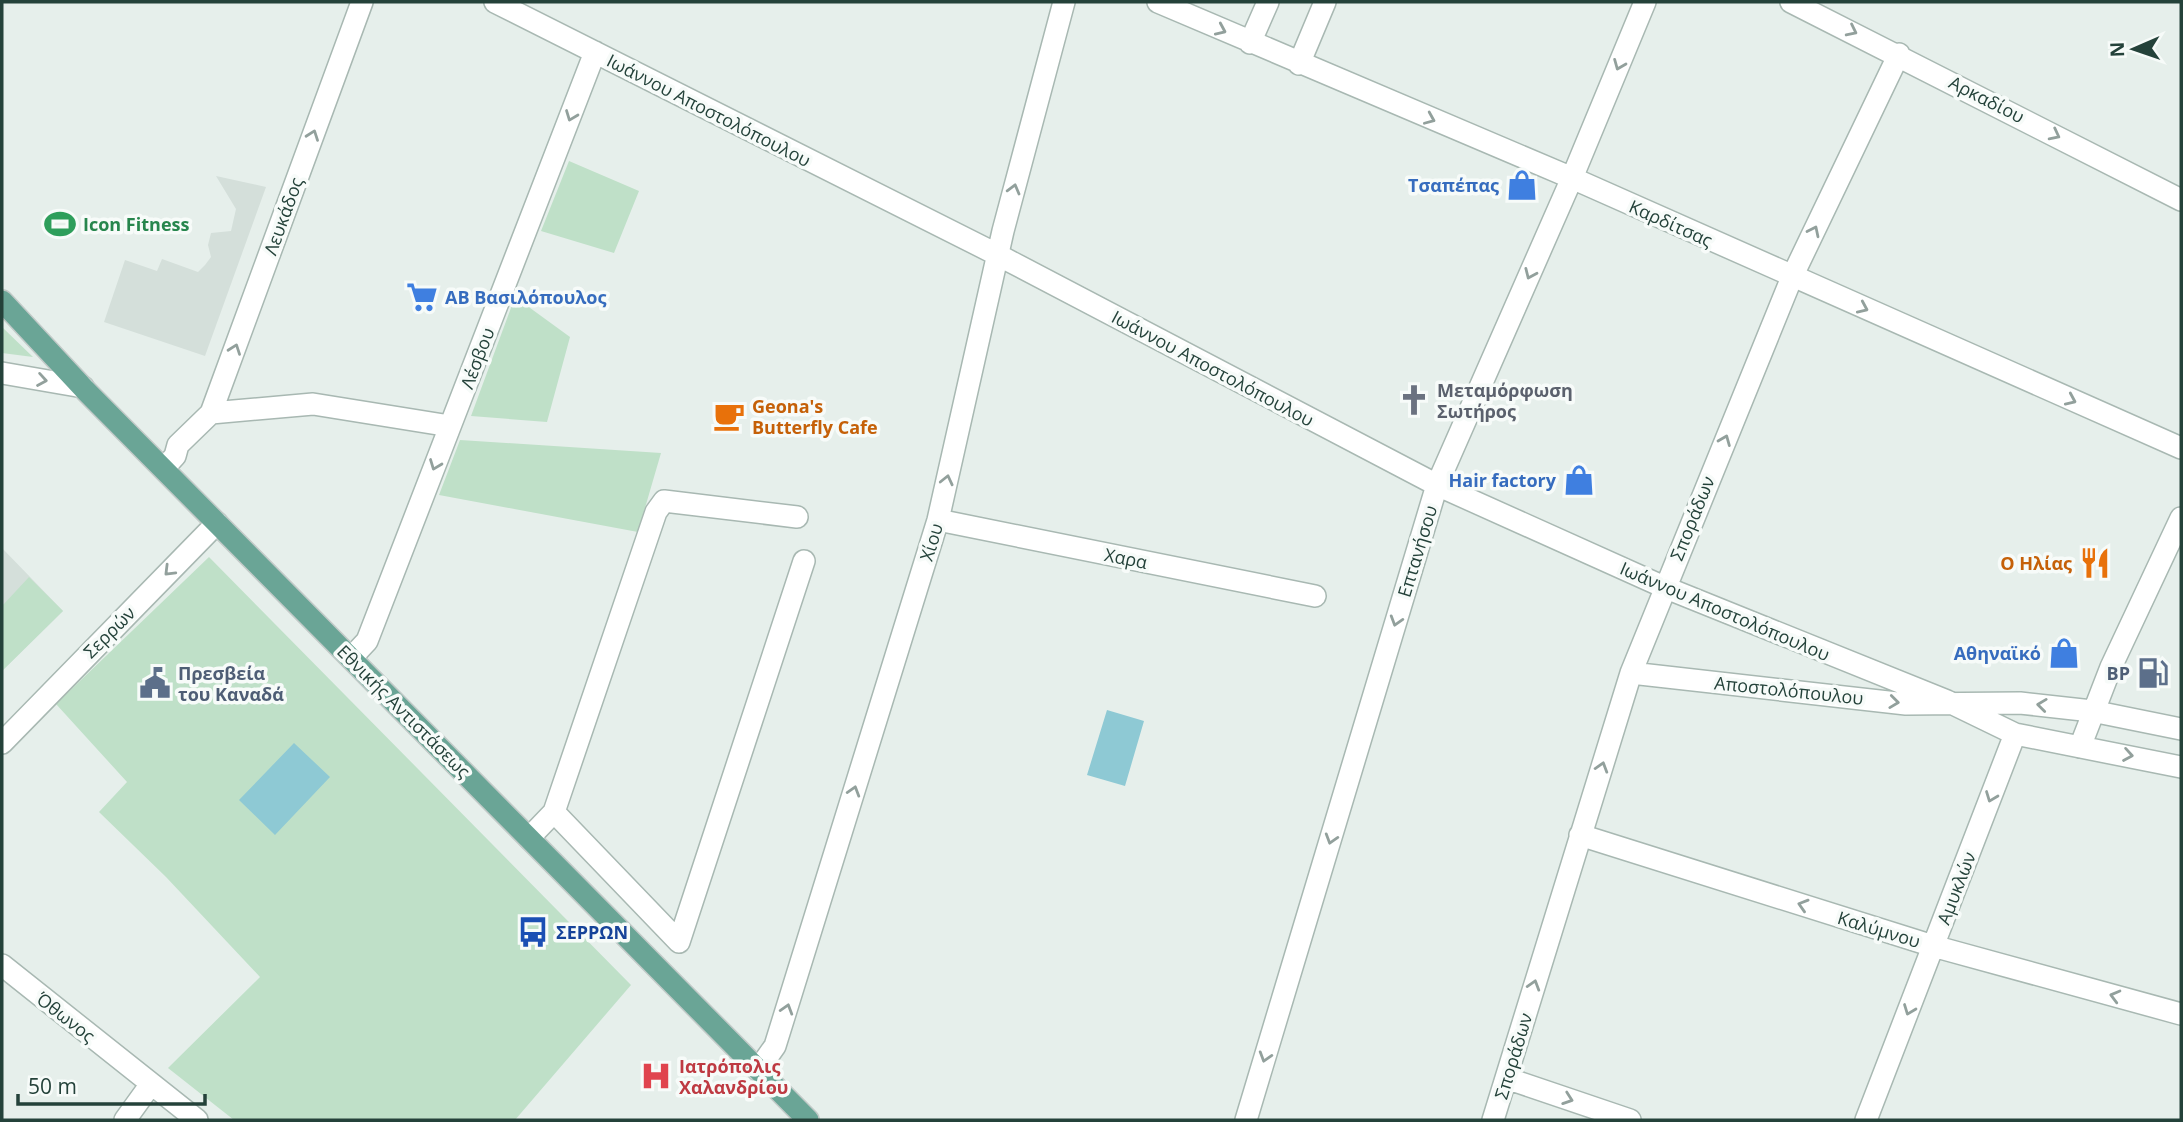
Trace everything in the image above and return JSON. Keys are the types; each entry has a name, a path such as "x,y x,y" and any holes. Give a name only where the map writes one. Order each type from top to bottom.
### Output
{"main road":[{"name":"Εθνικής Αντιστάσεως","path":"2,301 83,387 169,462 218,523 808,1120"}],"street":[{"name":"Λευκάδος","path":"169,462 178,445 205,420 362,2"},
{"name":"Ιωάννου Αποστολόπουλου","path":"495,2 998,255 1437,485 1664,587 1947,701 2015,734 2181,767"},
{"name":"Χίου","path":"758,1070 775,1045 938,520 998,255 1064,2"},
{"name":"Καρδίτσας","path":"1158,2 1572,178 2181,448"},
{"path":"1250,43 1268,2"},
{"path":"1299,64 1325,2"},
{"name":"Επτανήσου","path":"1246,1120 1437,485 1572,178 1644,2"},
{"name":"Αρκαδίου","path":"1791,2 1899,54 2181,200"},
{"name":"Λέσβου","path":"351,658 368,641 595,52"},
{"name":"Σποράδων","path":"1493,1120 1631,673 1792,277 1899,54"},
{"path":"2,373 83,387"},
{"path":"205,420 313,404 450,426"},
{"path":"529,838 554,812 656,512 664,501 797,517"},
{"path":"2080,747 2111,667 2181,518"},
{"name":"Χαρα","path":"938,520 1315,596"},
{"name":"Σερρών","path":"2,743 14,727 218,523"},
{"path":"655,965 679,942 804,561"},
{"name":"Αποστολόπουλου","path":"1631,673 1906,704 1947,701"},
{"name":"Ιωάννου Αποστολόπουλου","path":"1947,701 2020,703 2092,711 2181,729"},
{"name":"Αμυκλών","path":"1866,1120 2015,734"},
{"path":"554,812 679,942"},
{"name":"Καλύμνου","path":"1580,835 1933,946 2181,1014"},
{"name":"Όθωνος","path":"2,965 197,1120"},
{"path":"1506,1078 1630,1120"},
{"path":"125,1120 151,1084"}],"shaded area":[{"path":"216,176 266,187 205,356 104,322 125,260 157,271 162,259 198,272 205,265 211,257 208,245 211,233 231,231 236,209"},
{"path":"2,548 63,611 2,671"}],"green space":[{"path":"569,161 639,191 614,253 541,231"},
{"path":"515,297 570,337 547,422 471,416"},
{"path":"2,327 33,357 2,353"},
{"path":"460,440 661,453 638,532 439,495"},
{"path":"209,557 631,985 515,1120 234,1120 168,1068 260,977 166,877 99,812 127,782 56,704"},
{"path":"29,577 63,611 2,671 2,606"}],"water":[{"path":"1107,710 1144,721 1125,786 1087,775"},
{"path":"294,743 330,777 275,835 239,800"}],"place":[{"name":"Τσαπέπας","path":"1522,185"},
{"name":"Icon Fitness","path":"60,224"},
{"name":"ΑΒ Βασιλόπουλος","path":"422,297"},
{"name":"Μεταμόρφωση Σωτήρος","path":"1414,400"},
{"name":"Geona's Butterfly Cafe","path":"729,416"},
{"name":"Hair factory","path":"1579,480"},
{"name":"Ο Ηλίας","path":"2095,563"},
{"name":"Αθηναϊκό","path":"2064,653"},
{"name":"BP","path":"2153,673"},
{"name":"Πρεσβεία του Καναδά","path":"155,683"},
{"name":"ΣΕΡΡΩΝ","path":"533,932"},
{"name":"Ιατρόπολις Χαλανδρίου","path":"656,1076"}]}
